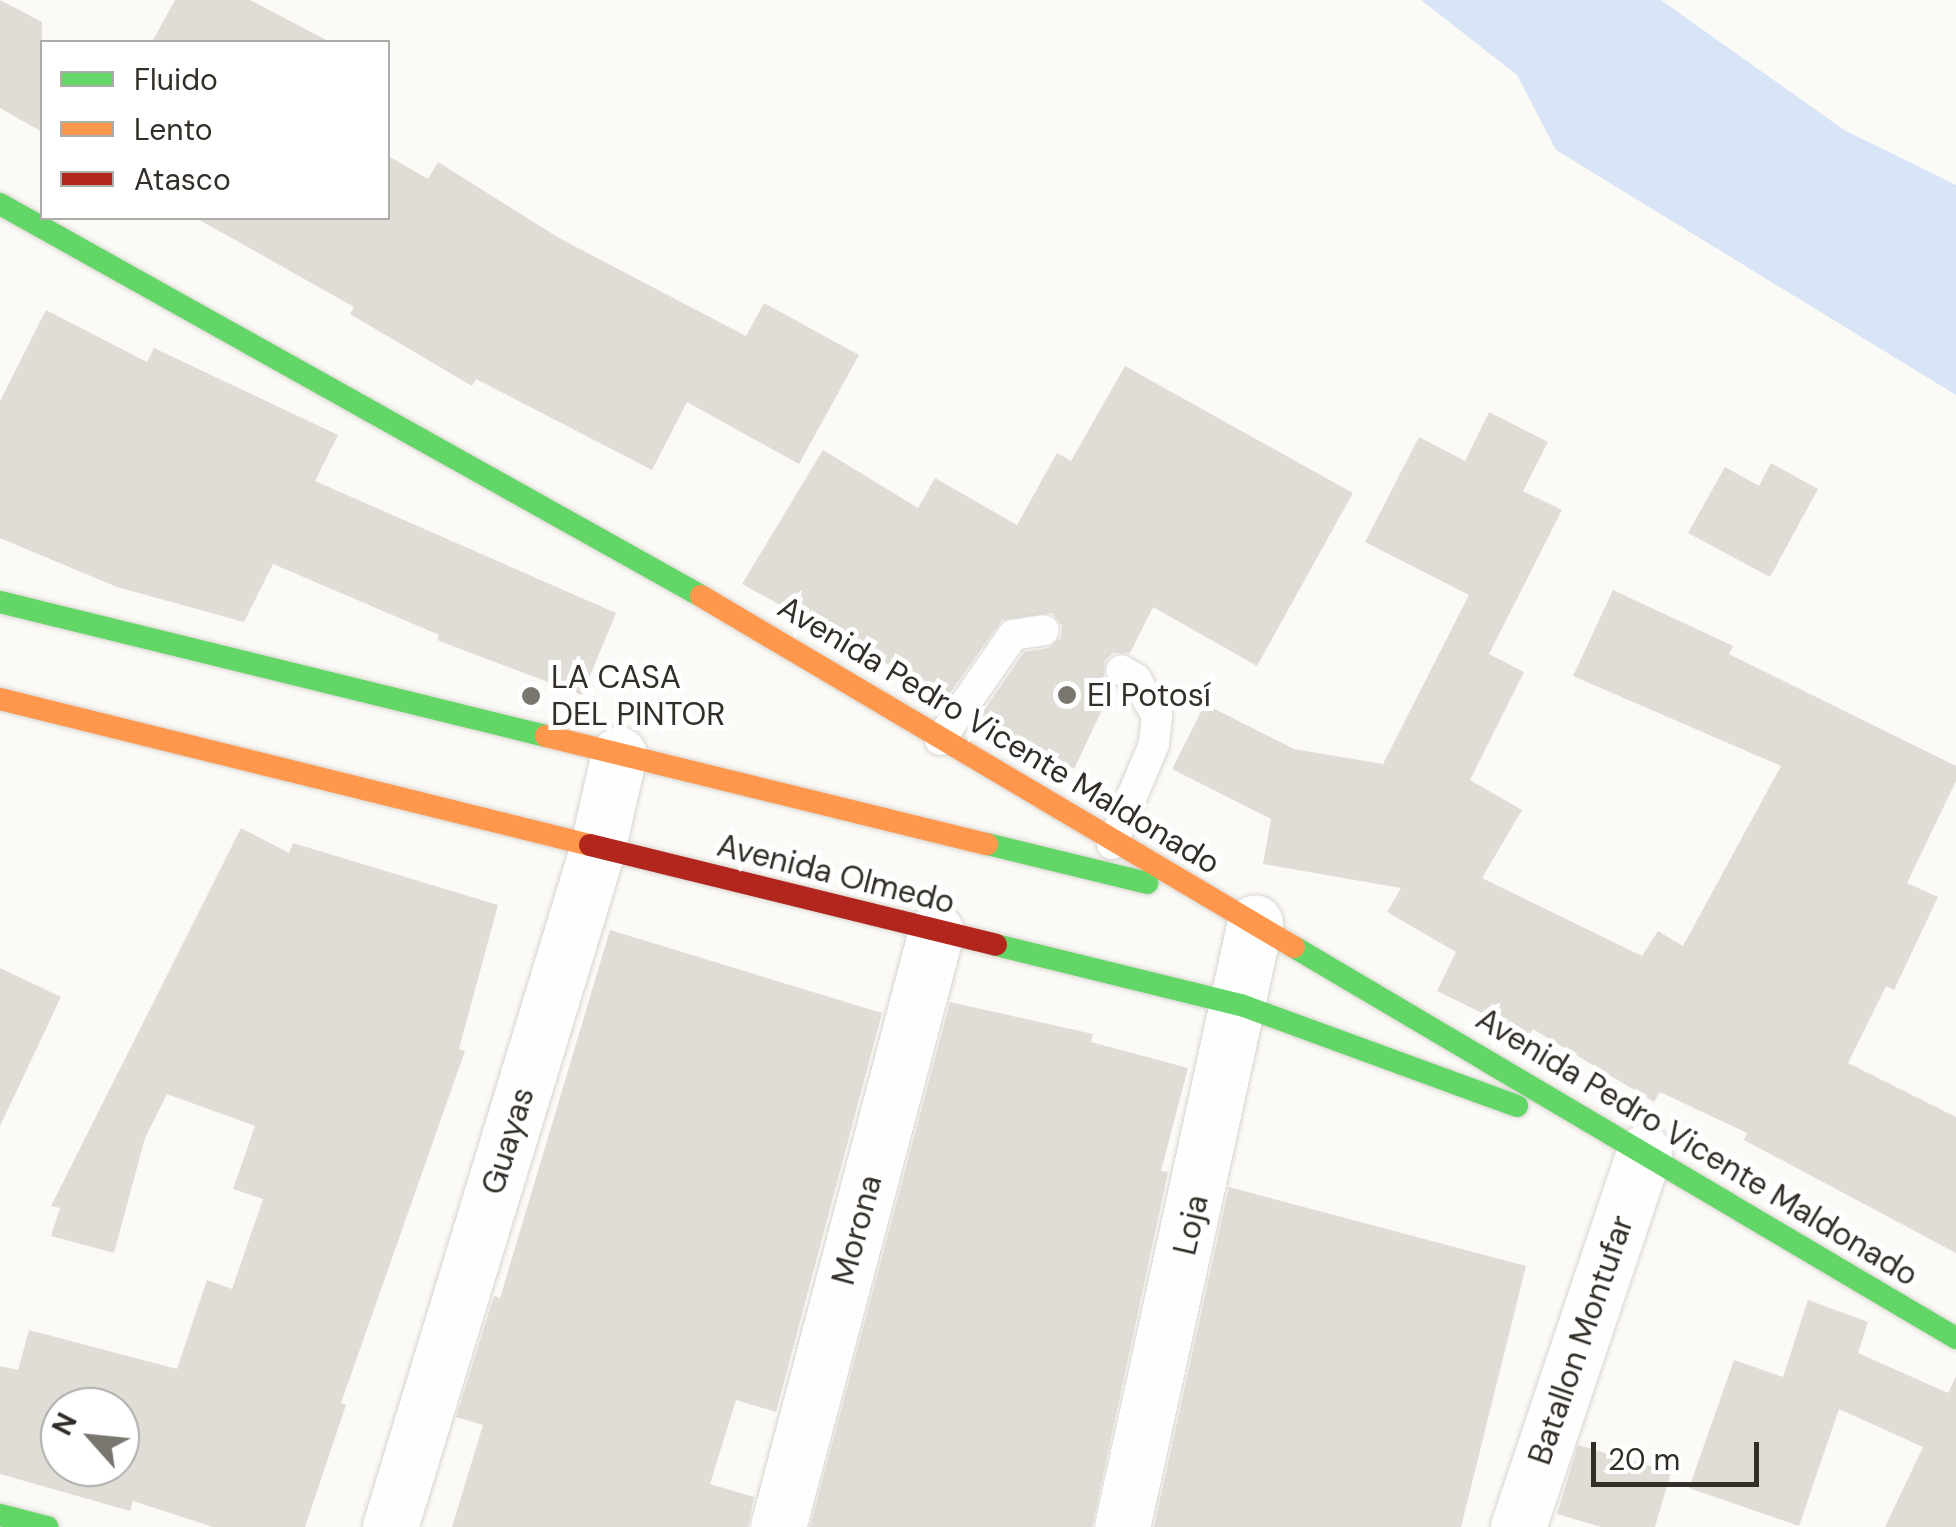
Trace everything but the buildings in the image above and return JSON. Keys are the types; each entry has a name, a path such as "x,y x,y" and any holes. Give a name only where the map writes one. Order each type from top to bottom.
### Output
{"street":[{"name":"Avenida Pedro Vicente Maldonado","path":"0,204 694,592 1112,844 1234,911 1956,1338"},
{"name":"Avenida Olmedo","path":"0,602 1234,911"},
{"name":"Avenida Olmedo","path":"0,698 597,850 1242,1005 1644,1153"},
{"name":"Guayas","path":"390,1527 597,850 619,754"},
{"name":"Loja","path":"1122,1527 1242,1005 1234,911"},
{"name":"Morona","path":"778,1527 936,932"},
{"name":"Batallon Montufar","path":"1518,1527 1644,1153"},
{"path":"0,1515 48,1527"}],"lane":[{"path":"940,740 1013,636 1044,630"},
{"path":"1112,844 1154,744 1157,716 1136,678 1121,670"}],"water":[{"path":"1421,0 1661,0 1844,130 1956,185 1956,395 1556,150 1517,75"}],"traffic: fast":[{"path":"0,204 701,596"},
{"path":"0,602 546,736"},
{"path":"987,844 1147,883"},
{"path":"996,945 1241,1005 1517,1106"},
{"path":"1294,947 1956,1338"},
{"path":"0,1515 47,1527"}],"traffic: slow":[{"path":"701,596 1294,947"},
{"path":"0,699 590,845"},
{"path":"546,736 987,844"}],"traffic: jam":[{"path":"590,845 996,945"}],"place":[{"name":"El Potosí","path":"1067,695"},
{"name":"LA CASA DEL PINTOR","path":"531,696"}]}
